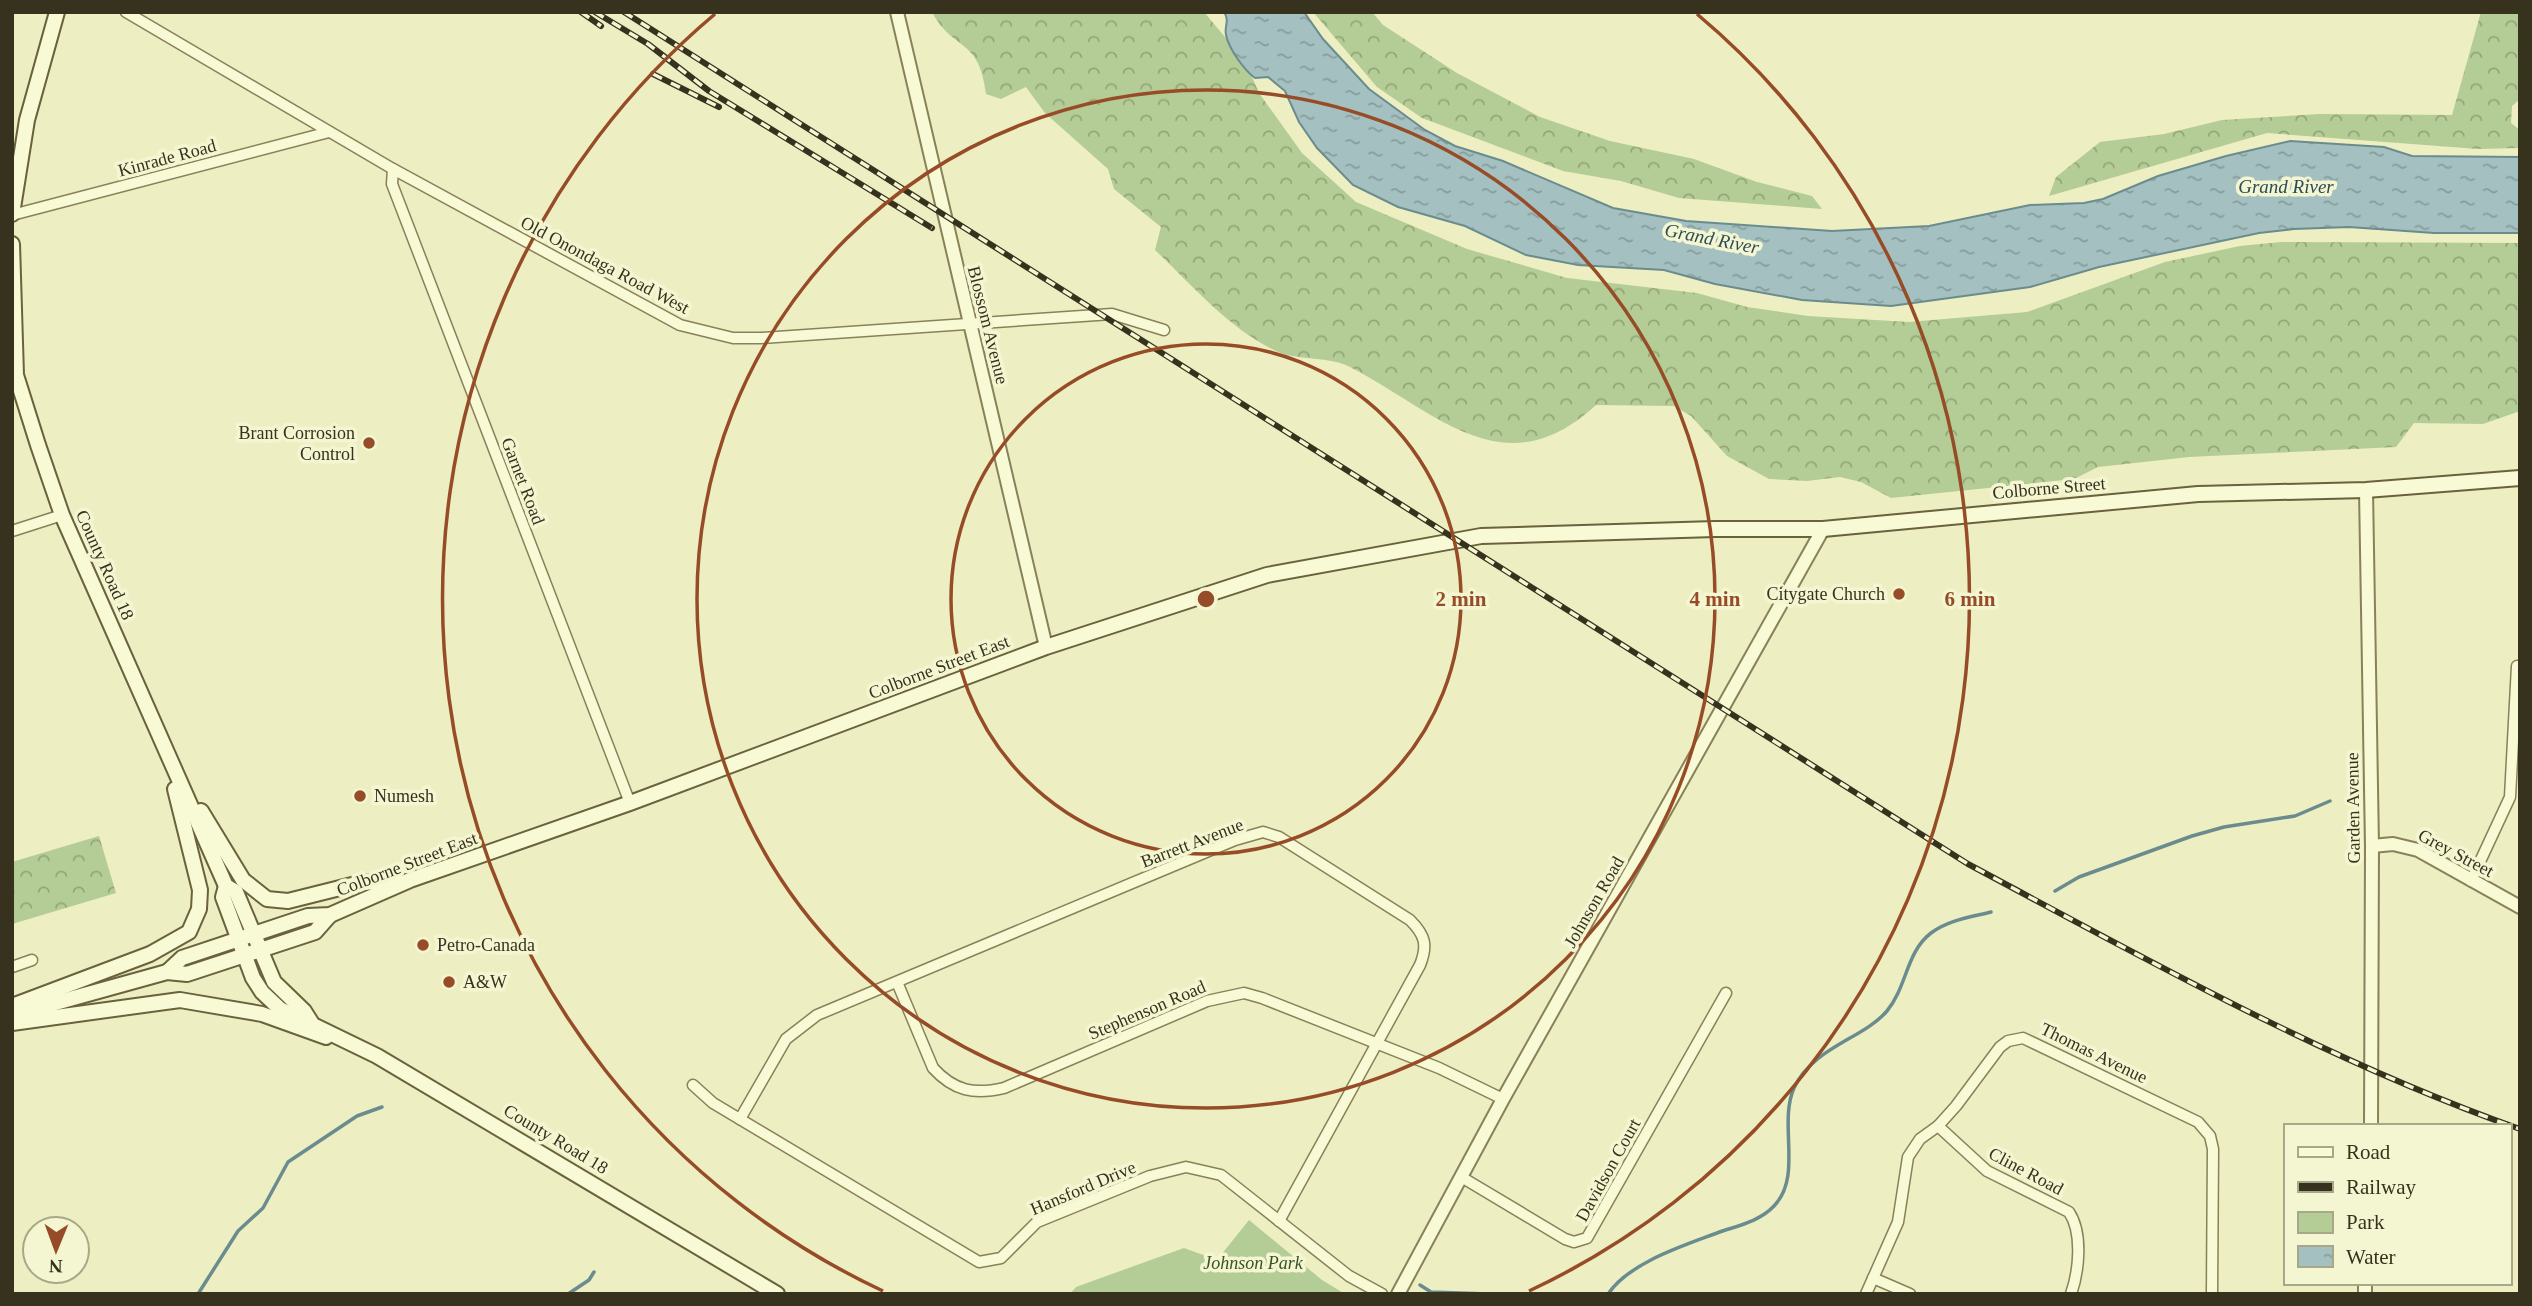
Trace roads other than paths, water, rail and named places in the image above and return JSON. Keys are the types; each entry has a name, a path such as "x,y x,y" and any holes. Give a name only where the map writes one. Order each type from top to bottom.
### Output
{"main road":[{"path":"12,215 27,120 57,12"},
{"name":"County Road 18","path":"12,244 16,375 62,515 226,886 236,892 274,982 312,1022"},
{"name":"Colborne Street","path":"1582,533 1823,529 2198,494 2366,490 2520,478"},
{"name":"Colborne Street East","path":"166,972 181,958 308,916 330,915 410,880 631,803 1046,647 1267,575 1481,537 1582,533"},
{"path":"167,753 236,871 258,894 288,901 360,883 410,880"},
{"path":"12,1006 150,954 189,932 199,909 200,890 167,753"},
{"name":"County Road 18","path":"226,886 223,897 253,978 267,998 287,1014 312,1022 449,1098 777,1294"},
{"name":"Colborne Street East","path":"12,1015 166,972 187,974 261,951 315,932 330,915"},
{"path":"12,1023 180,1000 262,1014 370,1053"}],"street":[{"name":"Old Onondaga Road West","path":"127,12 393,169 689,328 733,338 761,338 970,321 1112,314 1164,330"},
{"name":"Blossom Avenue","path":"897,12 1046,647"},
{"name":"Kinrade Road","path":"12,215 330,132"},
{"name":"Garnet Road","path":"393,169 392,184 631,803"},
{"path":"12,359 16,375"},
{"name":"Garden Avenue","path":"2366,490 2372,846 2371,1124"},
{"path":"12,531 62,515"},
{"name":"Johnson Road","path":"1398,1294 1463,1178 1503,1099 1823,529"},
{"path":"2472,881 2515,799 2517,666"},
{"name":"Barrett Avenue","path":"740,1119 779,1048 793,1031 817,1015 1235,840 1263,832 1298,849 1410,920 1423,933 1425,952 1279,1221"},
{"name":"Grey Street","path":"2372,846 2407,846 2520,907"},
{"path":"12,967 32,960"},
{"name":"Stephenson Road","path":"897,982 933,1068 943,1079 963,1091 982,1093 1004,1088 1207,1001 1244,993 1439,1068 1503,1099"},
{"name":"Davidson Court","path":"1463,1178 1565,1239 1574,1242 1587,1238 1726,993"},
{"name":"Thomas Avenue","path":"1866,1294 1898,1222 1908,1157 1920,1139 1938,1126 2000,1047 2008,1041 2023,1038 2198,1122 2208,1132 2213,1144 2212,1294"},
{"name":"Hansford Drive","path":"693,1086 713,1103 979,1262 991,1263 1000,1258 1037,1222 1175,1168 1199,1168 1221,1175 1349,1276 1382,1294"},
{"name":"Cline Road","path":"1938,1126 1987,1171 2069,1212 2077,1231 2076,1275 2071,1294"},
{"path":"1874,1278 1910,1294"}],"water":[{"name":"Grand River","path":"1224,12 1304,12 1323,39 1369,89 1425,130 1455,146 1503,161 1613,208 1686,221 1832,231 1929,226 2030,205 2084,203 2103,199 2158,176 2290,141 2384,147 2412,156 2520,157 2520,233 2434,233 2349,227 2259,233 2099,267 2030,287 1891,306 1802,300 1715,284 1664,270 1578,265 1526,255 1465,226 1398,207 1353,185 1317,148 1299,122 1285,91 1268,77 1255,78 1242,65 1228,41 1227,18"}],"waterway":[{"path":"2055,891 2079,877 2192,836 2224,827 2295,816 2330,801"},
{"path":"1608,1294 1617,1283 1642,1265 1673,1250 1754,1220 1774,1206 1783,1194 1787,1180 1790,1102 1802,1074 1825,1053 1877,1021 1887,1011 1894,1002 1916,950 1931,933 1952,922 1991,912"},
{"path":"198,1294 238,1231 263,1208 288,1162 357,1116 382,1107"},
{"path":"568,1294 589,1280 594,1272"},
{"path":"1420,1285 1431,1292 1489,1294"}],"railway":[{"path":"581,12 601,26"},
{"path":"595,12 648,44 709,91 932,228"},
{"path":"624,12 1968,864 2308,1041 2448,1102 2507,1124"},
{"path":"653,74 719,107"},
{"path":"2511,1126 2520,1129"}],"place":[{"name":"Brant Corrosion Control","path":"369,443"},
{"name":"Citygate Church","path":"1899,594"},
{"name":"Numesh","path":"360,796"},
{"name":"Petro-Canada","path":"423,945"},
{"name":"A&W","path":"449,982"}],"park label":[{"name":"Johnson Park","path":"1253,1263"}]}
